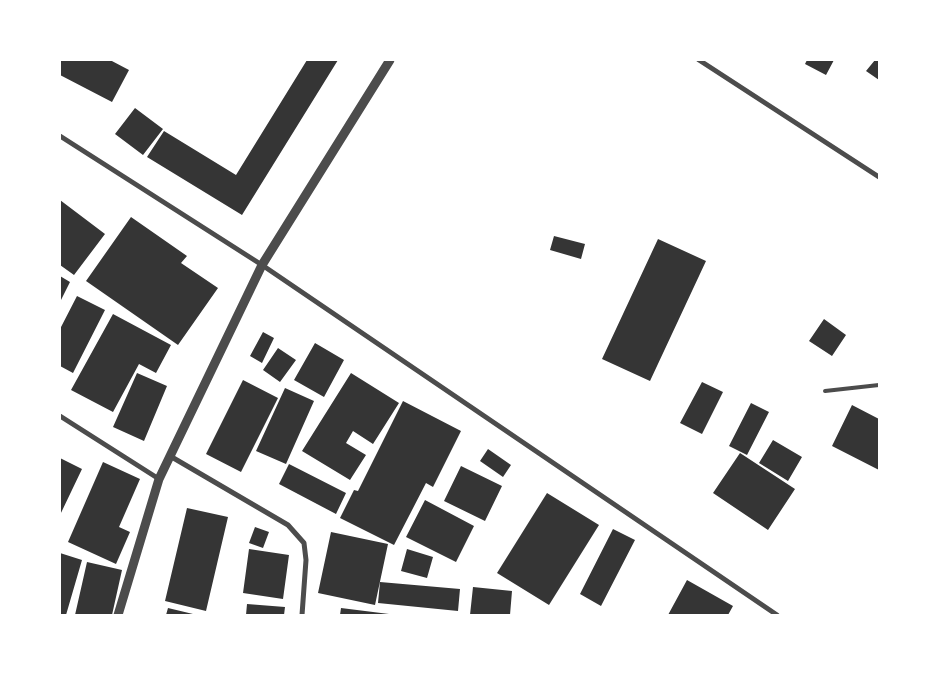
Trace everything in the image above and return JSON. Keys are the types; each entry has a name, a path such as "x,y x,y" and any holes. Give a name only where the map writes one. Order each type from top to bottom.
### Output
{"street":[{"path":"118,615 160,478 262,265 390,60"},
{"path":"699,60 879,177"},
{"path":"60,136 262,265 777,615"},
{"path":"60,416 160,478"},
{"path":"170,456 288,525 304,543 306,560 302,615"}],"lane":[{"path":"825,391 879,385"}],"building":[{"path":"60,60 110,60 129,70 112,102 60,75"},
{"path":"307,60 338,60 242,215 147,157 164,131 236,175"},
{"path":"807,60 834,60 826,75 805,64"},
{"path":"875,60 879,60 879,80 866,71"},
{"path":"135,108 163,129 143,155 115,134"},
{"path":"60,200 105,234 74,275 60,265"},
{"path":"131,217 187,256 181,263 218,288 178,345 86,281"},
{"path":"554,236 585,244 581,259 550,250"},
{"path":"658,239 706,261 650,381 602,359"},
{"path":"60,276 70,282 60,302"},
{"path":"77,296 105,310 73,373 60,366 60,329"},
{"path":"113,314 171,345 156,373 139,364 113,412 71,390"},
{"path":"824,319 846,335 832,356 809,341"},
{"path":"263,332 274,338 262,363 250,356"},
{"path":"315,343 344,360 324,397 294,380"},
{"path":"278,348 296,360 280,382 263,370"},
{"path":"137,373 167,386 144,441 113,427"},
{"path":"351,373 399,403 373,444 353,431 346,443 366,455 350,480 302,451"},
{"path":"243,380 278,398 241,472 206,454"},
{"path":"702,382 723,392 702,434 680,423"},
{"path":"285,388 314,401 286,464 256,451"},
{"path":"403,401 461,431 433,487 426,483 394,545 340,518 354,490 358,491"},
{"path":"751,403 769,412 747,455 729,446"},
{"path":"852,405 879,419 879,470 832,446"},
{"path":"773,440 802,457 788,481 759,463"},
{"path":"488,449 511,465 503,477 480,461"},
{"path":"740,453 795,489 768,530 713,493"},
{"path":"60,458 82,469 60,515"},
{"path":"103,462 140,479 119,527 130,532 116,564 68,542"},
{"path":"289,464 346,493 336,514 279,484"},
{"path":"461,466 502,486 485,521 444,501"},
{"path":"547,493 599,525 549,605 497,573"},
{"path":"425,500 474,526 456,562 406,537"},
{"path":"187,508 228,517 206,611 165,601"},
{"path":"255,527 269,532 263,548 249,543"},
{"path":"613,529 635,540 601,606 580,594"},
{"path":"331,532 388,544 375,605 318,593"},
{"path":"249,549 289,555 283,599 243,593"},
{"path":"407,549 433,557 427,578 401,571"},
{"path":"60,553 82,560 66,615 60,615"},
{"path":"87,562 122,570 112,615 75,615"},
{"path":"687,580 733,606 728,615 668,615"},
{"path":"380,582 460,589 458,611 378,603"},
{"path":"473,587 512,591 510,615 470,615"},
{"path":"247,604 285,607 284,615 246,615"},
{"path":"168,608 193,614 193,615 166,615"},
{"path":"341,608 389,614 389,615 340,615"}]}
